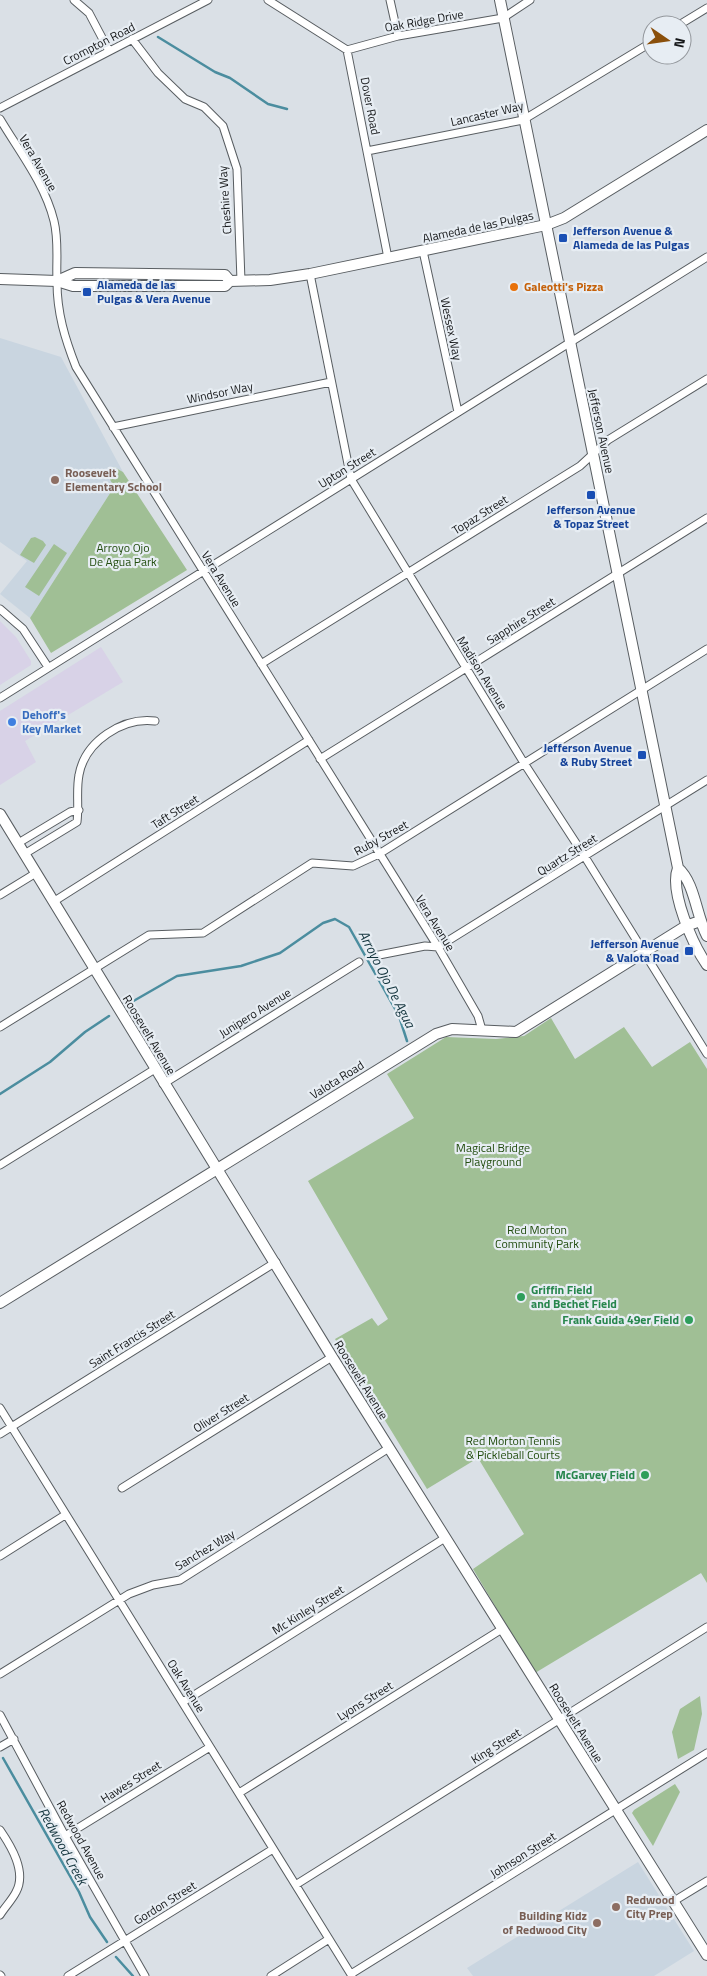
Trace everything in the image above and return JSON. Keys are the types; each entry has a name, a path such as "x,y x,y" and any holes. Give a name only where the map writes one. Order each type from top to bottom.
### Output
{"street":[{"path":"74,0 89,13 108,51"},
{"name":"Crompton Road","path":"0,108 208,0"},
{"path":"268,0 347,50"},
{"path":"390,0 398,36"},
{"name":"Jefferson Avenue","path":"500,0 678,868 675,875 686,926 707,965"},
{"name":"Oak Ridge Drive","path":"347,50 398,36 503,18 530,0"},
{"path":"692,17 707,8"},
{"name":"Cheshire Way","path":"132,39 158,73 186,99 204,107 223,126 237,169 242,281"},
{"name":"Lancaster Way","path":"367,151 524,120 642,48"},
{"name":"Dover Road","path":"347,50 388,258"},
{"name":"Vera Avenue","path":"0,119 46,197 54,221 62,333 76,367 438,947 478,1016 482,1030"},
{"name":"Alameda de las Pulgas","path":"0,279 57,281 76,273 225,275 230,280 270,280 310,274 423,251 546,225 564,218 707,130"},
{"name":"Wessex Way","path":"423,251 458,412"},
{"name":"Upton Street","path":"0,698 707,257"},
{"name":"Madison Avenue","path":"310,274 351,479 524,763 705,1046 707,1054"},
{"name":"Topaz Street","path":"261,664 580,466 608,440 707,379"},
{"name":"Windsor Way","path":"113,427 331,382"},
{"name":"Sapphire Street","path":"320,759 707,518"},
{"path":"0,609 23,628 48,667"},
{"name":"Ruby Street","path":"0,1027 149,935 203,934 312,863 353,866 380,854 707,649"},
{"path":"26,853 77,822 79,810 79,773 84,758 95,744 113,730 129,722 140,719 155,721"},
{"name":"Taft Street","path":"53,902 309,740"},
{"name":"Quartz Street","path":"438,947 707,780"},
{"path":"20,842 70,812 79,810"},
{"name":"Roosevelt Avenue","path":"0,814 20,842 53,902 163,1084 276,1262 332,1357 707,1955"},
{"name":"Jefferson Avenue","path":"678,868 686,874 700,921 707,936"},
{"path":"0,895 36,873"},
{"name":"Valota Road","path":"0,1303 436,1034 452,1029 516,1032 686,926 700,921"},
{"path":"374,956 425,946 438,947"},
{"name":"Junipero Avenue","path":"163,1084 359,962"},
{"path":"0,1165 154,1069"},
{"name":"Saint Francis Street","path":"0,1434 276,1262"},
{"name":"Oliver Street","path":"122,1488 332,1357"},
{"name":"Oak Avenue","path":"0,1408 118,1601 183,1702 352,1975"},
{"name":"Sanchez Way","path":"0,1674 118,1601 153,1585 180,1580 389,1448"},
{"path":"0,1556 65,1515"},
{"name":"Mc Kinley Street","path":"183,1702 445,1538"},
{"name":"King Street","path":"296,1884 707,1627"},
{"name":"Lyons Street","path":"239,1793 502,1629"},
{"name":"Redwood Avenue","path":"0,1714 65,1836 145,1976"},
{"path":"0,1747 14,1739"},
{"name":"Hawes Street","path":"65,1836 210,1747"},
{"name":"Johnson Street","path":"352,1975 707,1753"},
{"path":"0,1830 10,1844 19,1869 17,1890 0,1914"},
{"name":"Gordon Street","path":"68,1976 273,1849"},
{"path":"674,1901 707,1881"},
{"path":"271,1976 329,1939"}],"shaded area":[{"name":"Roosevelt Elementary School","path":"0,338 61,357 123,472 114,467 114,487 30,618 0,594 27,561 0,542"},
{"path":"0,621 16,637 31,661 31,665 0,685"},
{"path":"101,647 123,682 25,741 36,762 0,785 0,711"},
{"name":"Redwood City Prep","path":"638,1862 694,1951 654,1976 473,1976 467,1968"}],"green space":[{"name":"Arroyo Ojo De Agua Park","path":"114,467 123,472 187,570 51,653 30,618 114,487 106,472"},
{"path":"35,537 46,545 34,563 20,555 31,538"},
{"path":"54,544 67,553 39,596 25,587"},
{"name":"Red Morton Community Park","path":"551,1018 575,1059 624,1027 652,1067 690,1042 707,1069 707,1583 701,1573 535,1673 473,1569 524,1534 478,1458 427,1489 335,1339 372,1318 378,1326 388,1319 308,1181 414,1118 387,1074 446,1037 496,1039 524,1036"},
{"path":"700,1696 702,1714 694,1750 678,1759 672,1732 680,1709"},
{"path":"675,1784 680,1792 653,1846 632,1813"}],"waterway":[{"path":"158,37 215,72 230,78 268,104 287,109"},
{"name":"Arroyo Ojo De Agua","path":"130,1003 177,976 241,966 280,953 323,923 335,919 349,927 399,1016 407,1041"},
{"name":"Arroyo Ojo De Agua","path":"0,1094 50,1062 85,1032 109,1016"},
{"name":"Redwood Creek","path":"3,1758 79,1892 90,1917 107,1942"},
{"name":"Redwood Creek","path":"116,1957 133,1976"}],"place":[{"name":"Jefferson Avenue & Alameda de las Pulgas","path":"563,238"},
{"name":"Galeotti's Pizza","path":"514,287"},
{"name":"Alameda de las Pulgas & Vera Avenue","path":"87,292"},
{"name":"Roosevelt Elementary School","path":"55,480"},
{"name":"Jefferson Avenue & Topaz Street","path":"591,495"},
{"name":"Dehoff's Key Market","path":"12,722"},
{"name":"Jefferson Avenue & Ruby Street","path":"642,755"},
{"name":"Jefferson Avenue & Valota Road","path":"689,951"},
{"name":"Griffin Field and Bechet Field","path":"521,1297"},
{"name":"Frank Guida 49er Field","path":"689,1320"},
{"name":"McGarvey Field","path":"645,1475"},
{"name":"Redwood City Prep","path":"616,1907"},
{"name":"Building Kidz of Redwood City","path":"597,1923"}],"park label":[{"name":"Magical Bridge Playground","path":"493,1155"},
{"name":"Red Morton Tennis & Pickleball Courts","path":"513,1448"}]}
